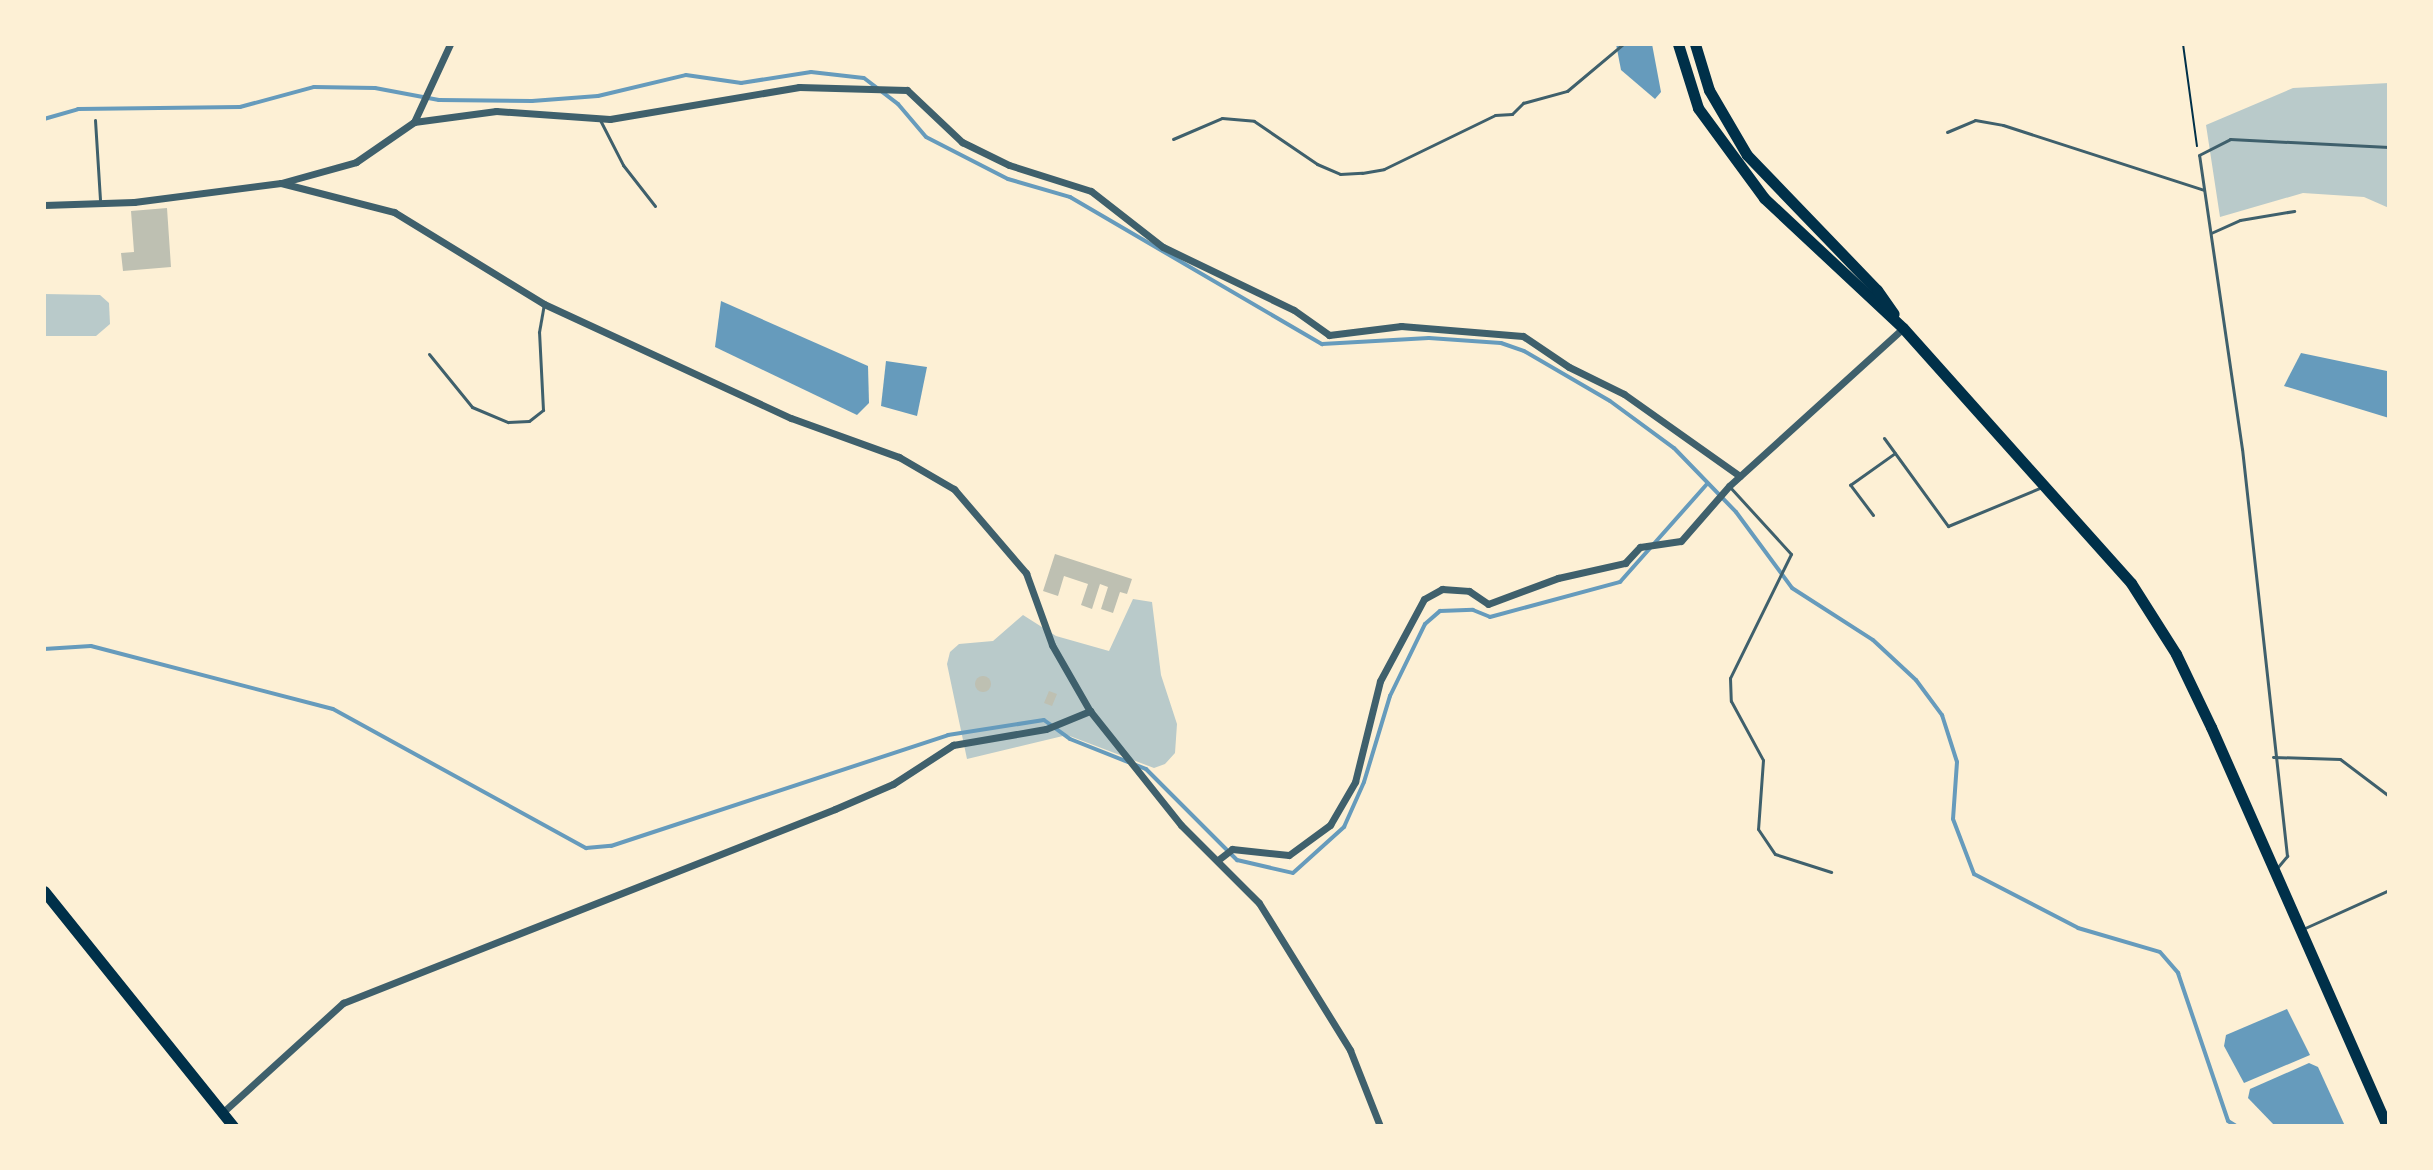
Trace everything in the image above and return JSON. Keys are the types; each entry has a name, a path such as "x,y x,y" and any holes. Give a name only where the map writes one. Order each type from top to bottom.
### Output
{"main road":[{"path":"1678,44 1698,108 1746,176 1845,278 1903,328 2131,583 2176,654 2387,1126"},
{"path":"1695,44 1709,90 1747,155 1877,290 1903,328"},
{"path":"44,891 233,1126"}],"street":[{"path":"414,122 450,44"},
{"path":"44,205 101,203 281,183 356,162 414,122 496,111 599,118 799,87 907,90 962,142 1009,165 1091,191 1163,247 1218,278 1294,310 1329,335 1401,326 1523,336 1569,367 1624,394 1740,476"},
{"path":"281,183 394,212 544,304 791,418 899,457 954,489 1026,573 1052,645 1090,711 1138,771 1259,903 1350,1050 1380,1126"},
{"path":"1220,858 1232,849 1289,855 1330,825 1355,782 1380,681 1424,599 1442,589 1469,591 1488,604 1558,578 1625,563 1645,546 1681,541 1727,488 1903,328"},
{"path":"222,1113 343,1003 835,809 893,784 953,745 1046,729 1090,711"}],"lane":[{"path":"1173,139 1222,118 1254,121 1317,164 1340,174 1384,169 1495,115 1512,114 1523,103 1567,91 1623,44"},
{"path":"599,118 623,165 655,206"},
{"path":"95,120 101,203"},
{"path":"1947,132 1975,120 2003,125 2204,190"},
{"path":"2272,874 2287,856 2272,757 2242,449 2199,155 2230,139 2389,147"},
{"path":"2211,233 2240,220 2294,211"},
{"path":"429,354 472,407 508,422 529,421 543,410 539,332 544,304"},
{"path":"1884,438 1948,526 2046,486"},
{"path":"1873,515 1850,485 1895,453"},
{"path":"1727,488 1791,554 1730,678 1731,701 1763,760 1758,829 1775,854 1831,872"},
{"path":"2272,757 2340,759 2389,796"},
{"path":"2298,931 2389,890"}],"path":[{"path":"2183,44 2199,155"}],"shaded area":[{"path":"2389,83 2389,208 2364,197 2303,193 2220,217 2206,125 2293,88"},
{"path":"44,294 100,295 109,303 110,324 96,336 44,336"},
{"path":"1133,599 1152,602 1161,675 1177,724 1175,753 1165,764 1154,768 1067,735 967,759 947,664 950,652 959,644 993,641 1023,615 1056,636 1109,651"}],"water":[{"path":"1616,44 1652,44 1661,92 1655,99 1621,70"},
{"path":"721,301 868,366 869,403 857,415 715,347"},
{"path":"2301,353 2387,371 2389,418 2284,386"},
{"path":"886,361 927,367 917,416 881,406"},
{"path":"2287,1009 2310,1055 2244,1083 2224,1046 2226,1035"},
{"path":"2309,1063 2318,1067 2345,1126 2275,1126 2248,1098 2250,1089"}],"building":[{"path":"167,208 171,267 123,271 121,253 134,252 131,211"},
{"path":"1055,554 1132,579 1127,594 1120,592 1113,613 1101,609 1108,587 1100,584 1092,609 1081,605 1088,584 1064,576 1058,596 1043,591"},
{"path":"983,676 989,678 989,690 983,692 977,690 975,684 977,678"},
{"path":"1049,691 1057,694 1052,706 1044,703"}],"waterway":[{"path":"44,119 78,109 240,107 314,87 375,88 439,100 532,101 598,96 686,75 741,83 811,72 864,78 898,104 926,137 1008,179 1070,197 1322,344 1429,338 1501,343 1524,351 1610,401 1674,448 1736,512 1792,588 1873,640 1916,680 1942,715 1957,762 1953,819 1974,874 2078,928 2160,952 2178,973 2228,1121 2236,1126"},
{"path":"1136,765 1146,769 1237,860 1293,873 1344,827 1364,782 1390,696 1425,624 1440,611 1473,610 1490,617 1620,582 1708,483"},
{"path":"44,649 91,646 333,709 586,848 611,846 948,735 1044,720 1070,739 1128,762"}]}
